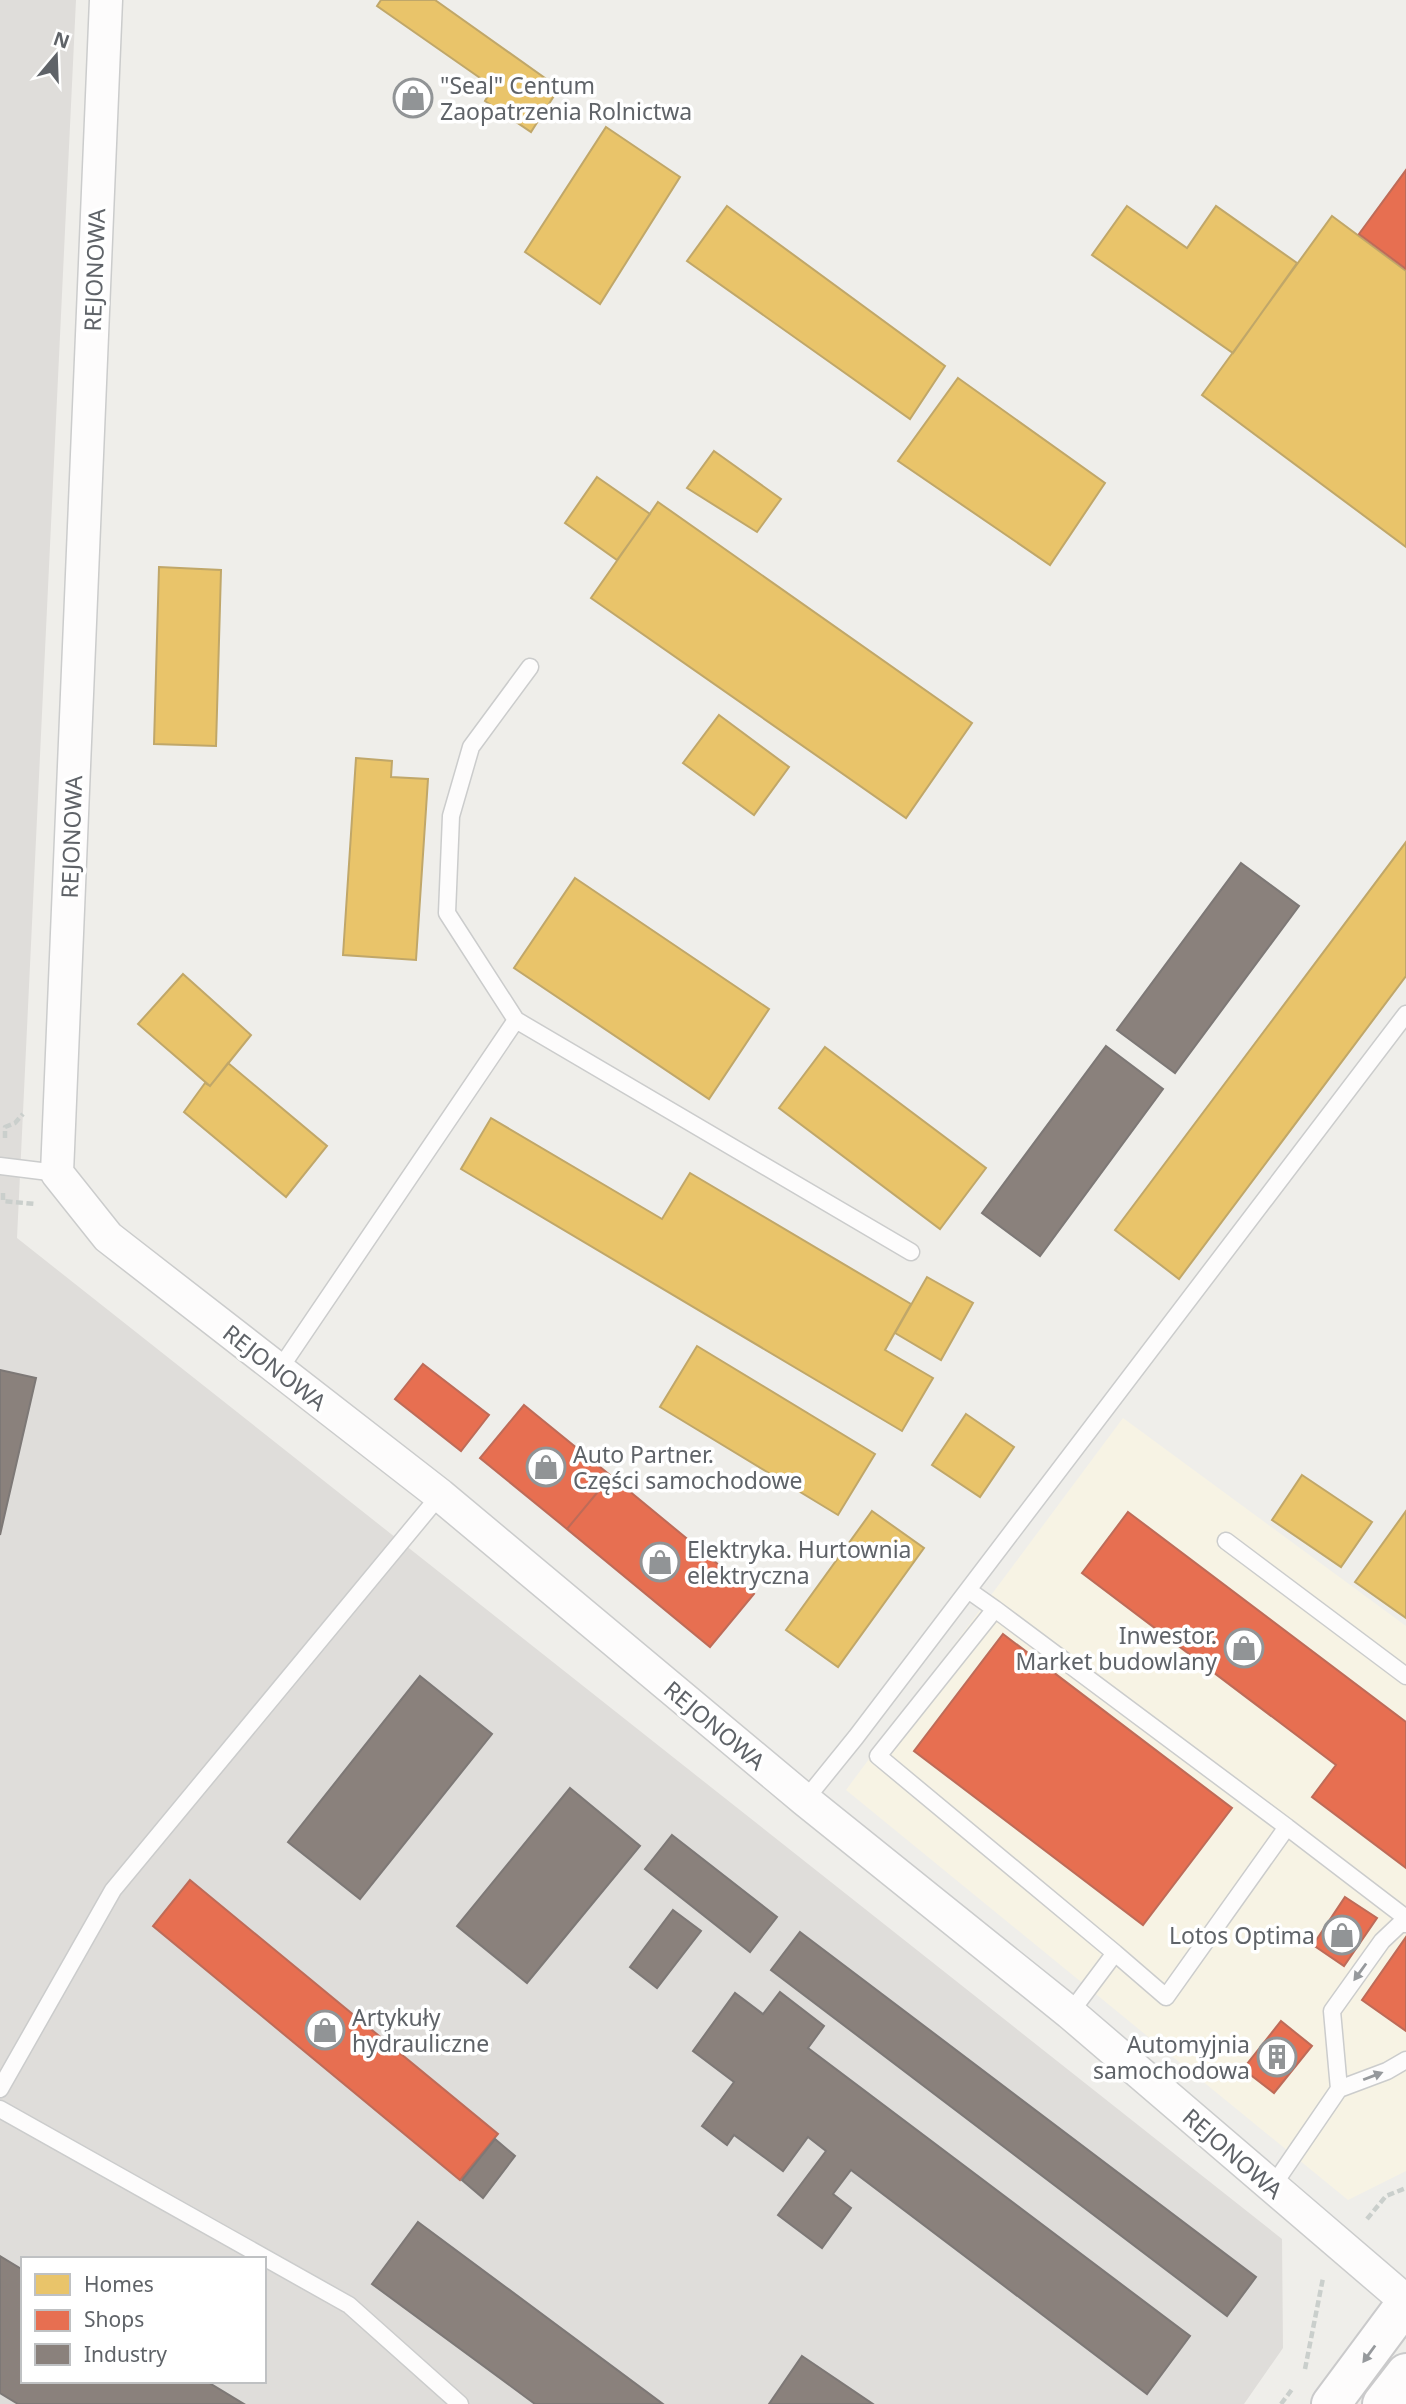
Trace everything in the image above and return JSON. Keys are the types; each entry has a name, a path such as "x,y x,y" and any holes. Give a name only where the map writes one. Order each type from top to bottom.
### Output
{"main road":[{"path":"1331,2404 1406,2302"},
{"path":"1382,2404 1406,2373"}],"street":[{"name":"REJONOWA","path":"106,0 57,1173 108,1237 440,1495 805,1800 1070,2013 1406,2302"}],"lane":[{"path":"530,667 471,747 451,816 447,913 516,1020 911,1252"},
{"path":"805,1800 1406,1014"},
{"path":"279,1370 516,1020"},
{"path":"0,1166 57,1173"},
{"path":"0,2089 113,1890 440,1495"},
{"path":"1226,1541 1406,1676"},
{"path":"968,1590 1406,1918"},
{"path":"995,1609 878,1756 1166,1997 1287,1827"},
{"path":"1339,2090 1332,2011 1382,1941 1400,1924 1406,1924"},
{"path":"1070,2013 1115,1953"},
{"path":"1272,2187 1339,2090 1387,2071 1406,2060"},
{"path":"0,2109 264,2257"},
{"path":"266,2258 349,2305 460,2404"}],"path":[{"path":"1364,2222 1386,2196 1406,2189"},
{"path":"1305,2372 1324,2271"},
{"path":"1281,2404 1297,2382"}],"shaded area":[{"path":"0,0 76,0 17,1238 1282,2239 1283,2348 1244,2404 0,2404"},
{"path":"1123,1418 1406,1626 1406,2171 1348,2200 846,1790"}],"building: Homes":[{"path":"381,0 435,0 559,88 531,132 485,101 493,87 377,6"},
{"path":"606,127 680,177 600,304 525,252"},
{"path":"727,206 945,366 910,419 687,261"},
{"path":"1127,206 1187,248 1216,206 1297,263 1233,353 1092,255"},
{"path":"1332,216 1406,271 1406,547 1202,395"},
{"path":"958,378 1105,483 1050,565 898,461"},
{"path":"714,451 781,499 757,532 687,488"},
{"path":"597,477 650,514 617,560 565,523"},
{"path":"658,502 972,723 906,818 591,598"},
{"path":"159,567 221,570 216,746 154,744"},
{"path":"719,715 789,767 754,815 683,763"},
{"path":"356,758 392,761 391,777 428,779 416,960 343,955"},
{"path":"1406,842 1406,976 1179,1279 1115,1230"},
{"path":"575,878 769,1009 709,1099 514,968"},
{"path":"183,974 251,1035 210,1086 138,1024"},
{"path":"825,1047 986,1168 940,1229 779,1108"},
{"path":"228,1063 327,1146 286,1197 184,1112 205,1083 210,1086"},
{"path":"491,1118 662,1219 690,1173 911,1304 885,1350 933,1378 902,1431 461,1169"},
{"path":"927,1277 973,1303 941,1360 895,1333"},
{"path":"697,1346 875,1454 838,1515 660,1407"},
{"path":"966,1414 1014,1447 980,1497 932,1465"},
{"path":"1302,1475 1372,1522 1341,1567 1272,1520"},
{"path":"872,1511 924,1548 838,1667 786,1630"},
{"path":"1406,1511 1406,1618 1355,1582"}],"building: Shops":[{"path":"1406,170 1406,269 1359,234"},
{"path":"423,1364 489,1415 461,1451 395,1399"},
{"name":"Auto Partner. Części samochodowe","path":"524,1405 611,1476 567,1529 480,1458"},
{"name":"Elektryka. Hurtownia elektryczna","path":"611,1476 754,1594 710,1647 567,1529"},
{"name":"Inwestor. Market budowlany","path":"1128,1512 1406,1722 1406,1868 1312,1797 1336,1765 1082,1573"},
{"path":"1003,1634 1232,1808 1143,1925 914,1751"},
{"name":"Artykuły hydrauliczne","path":"190,1880 498,2134 460,2180 153,1926"},
{"name":"Lotos Optima","path":"1345,1897 1377,1918 1344,1966 1313,1945"},
{"path":"1406,1937 1406,2031 1362,2000"},
{"name":"Automyjnia samochodowa","path":"1281,2021 1312,2046 1274,2093 1243,2069"}],"building: Industry":[{"path":"1241,863 1299,906 1175,1073 1117,1030"},
{"path":"1106,1046 1163,1089 1040,1256 982,1213"},
{"path":"0,1370 36,1378 0,1535"},
{"path":"420,1676 492,1734 360,1899 288,1842"},
{"path":"570,1788 640,1846 527,1983 457,1926"},
{"path":"672,1835 777,1917 750,1952 645,1869"},
{"path":"673,1910 701,1931 657,1988 630,1967"},
{"path":"800,1932 1256,2277 1227,2316 771,1970"},
{"path":"780,1992 824,2026 808,2048 1190,2336 1147,2394 851,2170 833,2194 851,2208 822,2248 778,2215 826,2151 808,2137 783,2171 734,2135 727,2145 702,2126 734,2082 693,2051 735,1993 763,2014"},
{"path":"495,2139 515,2156 483,2198 462,2180"},
{"path":"418,2222 663,2404 535,2404 372,2284"},
{"path":"0,2256 21,2269 21,2383 209,2383 244,2404 18,2404 0,2393"},
{"path":"802,2356 873,2404 769,2404"}],"place":[{"name":"\"Seal\" Centum Zaopatrzenia Rolnictwa","path":"413,98"},
{"name":"Auto Partner. Części samochodowe","path":"546,1467"},
{"name":"Elektryka. Hurtownia elektryczna","path":"660,1562"},
{"name":"Inwestor. Market budowlany","path":"1244,1648"},
{"name":"Lotos Optima","path":"1342,1935"},
{"name":"Artykuły hydrauliczne","path":"325,2030"},
{"name":"Automyjnia samochodowa","path":"1277,2057"}]}
